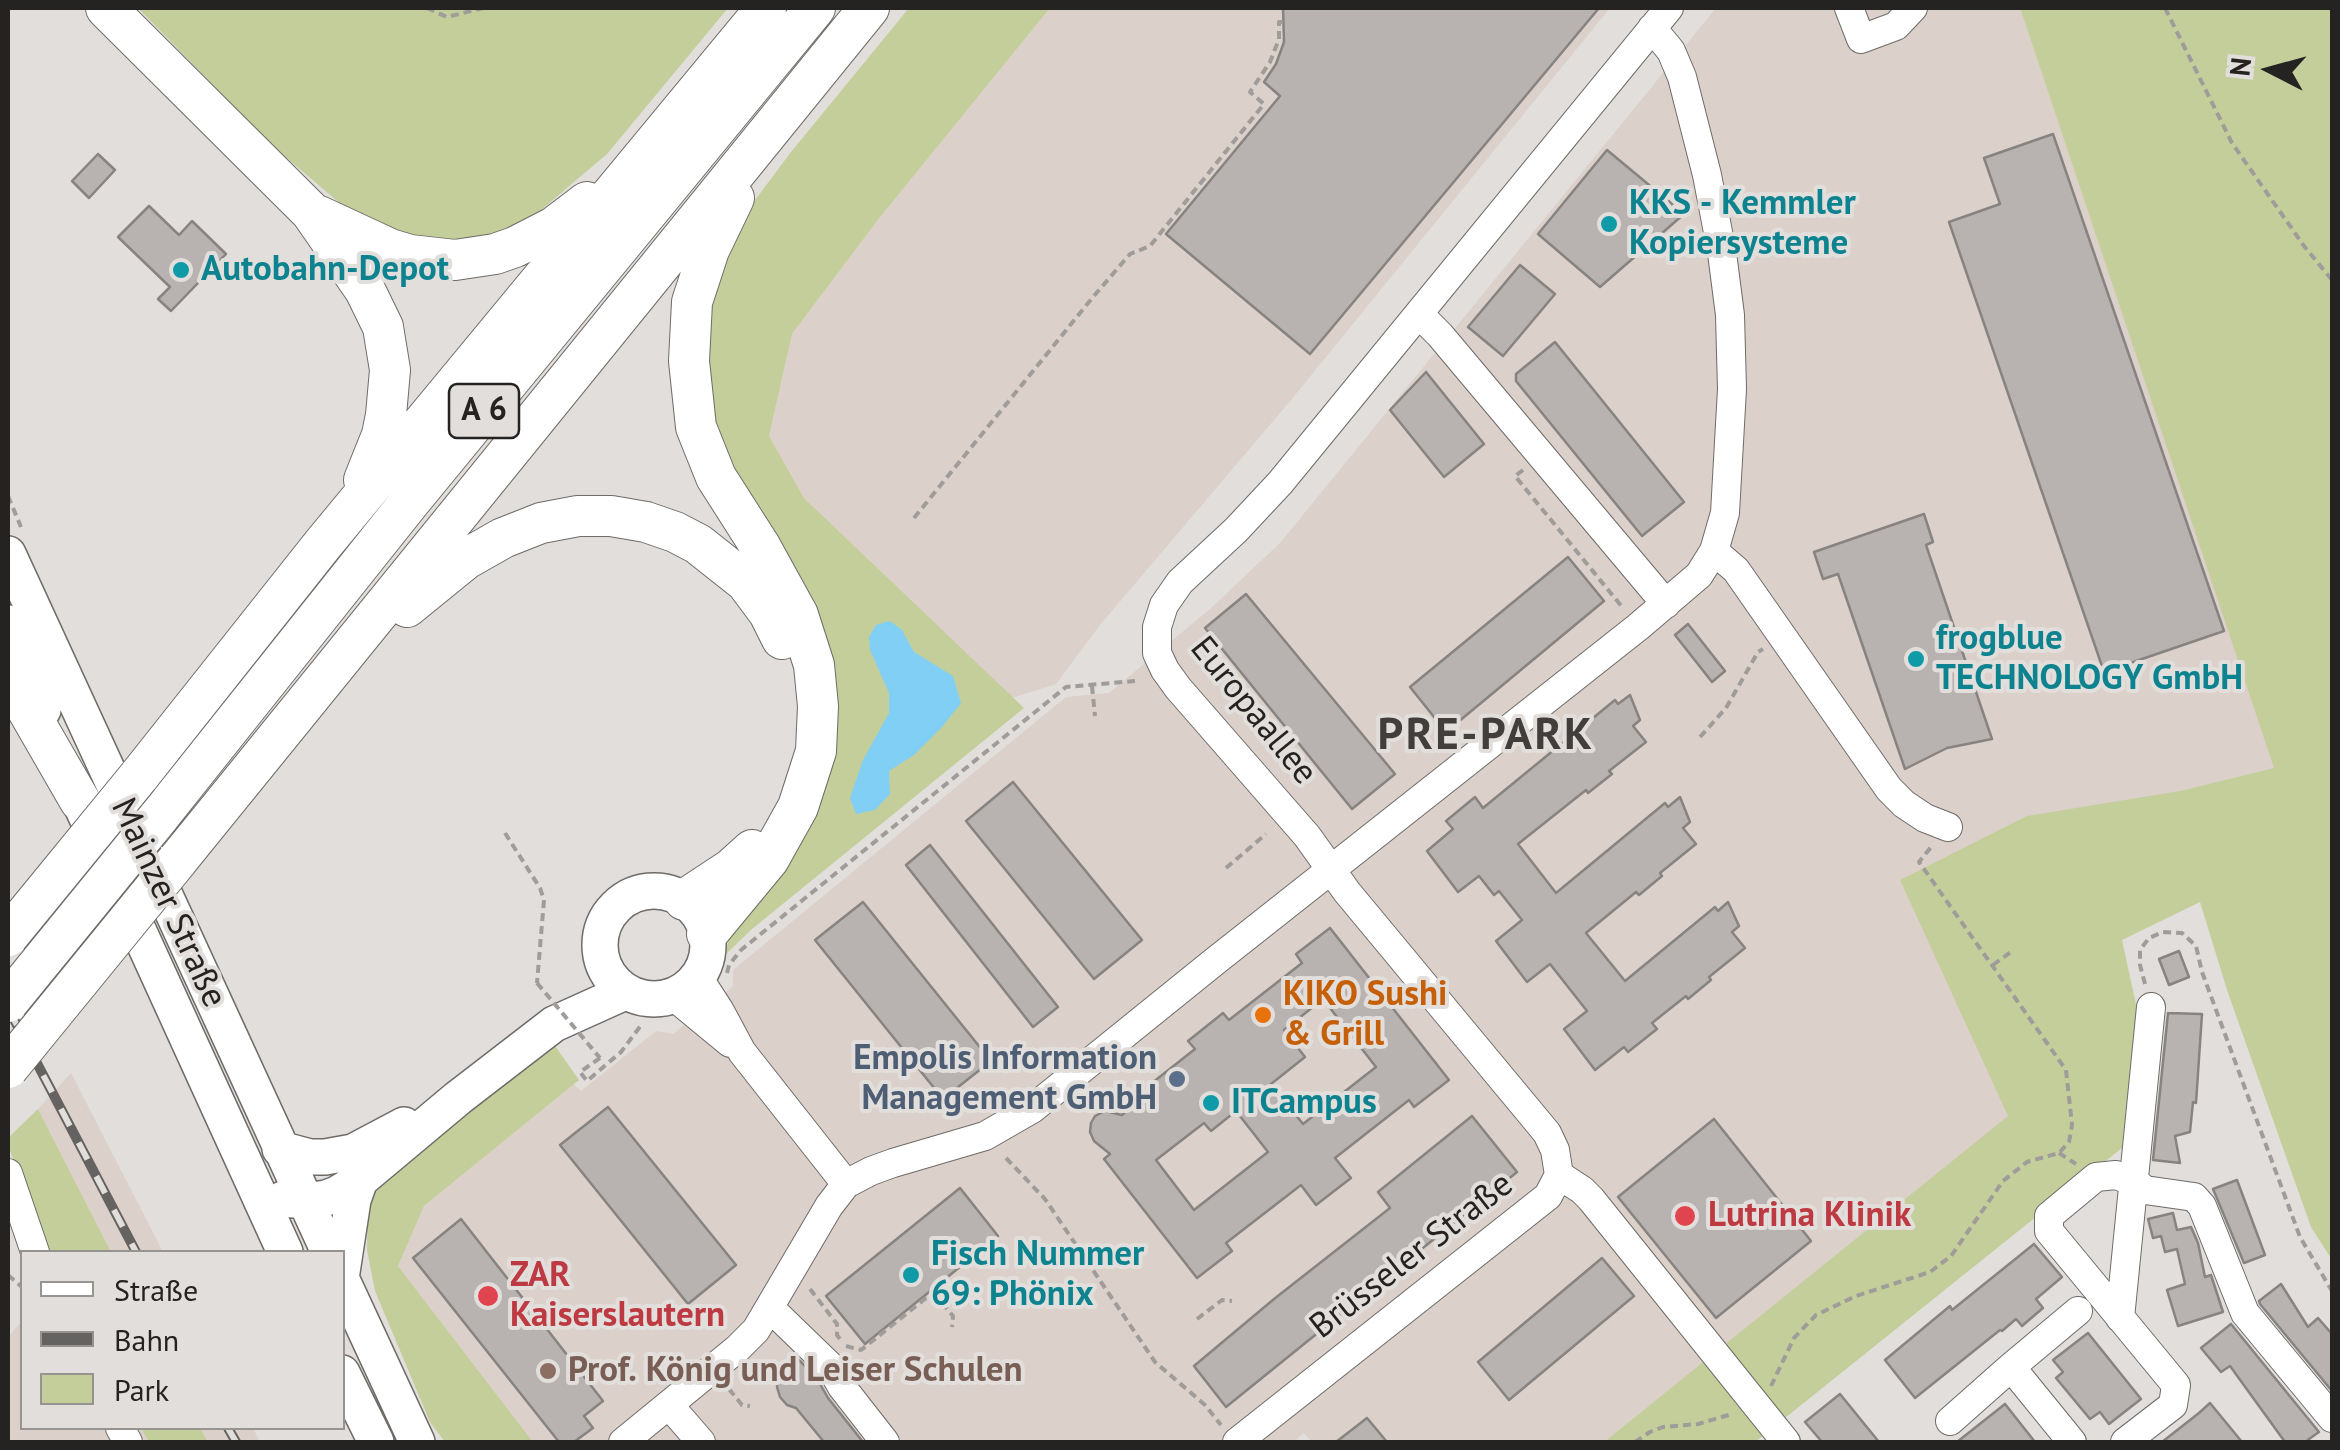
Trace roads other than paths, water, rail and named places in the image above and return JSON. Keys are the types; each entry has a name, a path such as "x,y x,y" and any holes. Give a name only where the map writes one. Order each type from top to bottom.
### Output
{"highway":[{"path":"106,8 311,212 366,290 388,350 389,388 382,435 344,519"},
{"path":"8,936 344,519 766,8"},
{"name":"A 6","path":"8,1002 815,8"},
{"name":"A 6","path":"8,1068 869,8"},
{"name":"A 6","path":"707,934 769,858 798,807 816,752 818,706 814,664 798,615 716,477 696,427 689,361 692,302 709,250 772,126"},
{"path":"311,212 400,252 465,259 496,254 534,238 634,166"},
{"path":"336,668 466,559 541,523 578,516 612,516 646,522 698,544 746,582 769,613 791,662 798,692 799,723 798,747 786,786 753,849 720,878 684,900"},
{"path":"8,676 80,800"}],"main road":[{"name":"Mainzer Straße","path":"8,554 328,1250"},
{"name":"Mainzer Straße","path":"8,622 80,800 285,1250"},
{"path":"653,890 670,892 684,900 703,920 707,934 708,949 699,984 657,1000 640,998 614,978 599,947 609,914 636,893 653,890"},
{"path":"255,1187 284,1199 305,1201 338,1194 614,978"},
{"path":"280,1149 310,1157 353,1152 458,1098"},
{"path":"345,1252 360,1180"},
{"path":"345,1286 417,1442"},
{"path":"345,1380 376,1442"}],"street":[{"path":"1849,8 1861,39 1896,26 1913,8"},
{"path":"623,1442 756,1330 846,1184 893,1162 985,1136 1032,1110 1638,628 1699,574 1714,551 1724,523 1730,460 1730,315 1707,175 1682,77 1661,18"},
{"name":"Europaallee","path":"1330,870 1307,836 1172,679 1157,653 1157,627 1164,605 1180,582 1280,483 1661,18"},
{"path":"1418,314 1447,343 1666,604"},
{"path":"1714,551 1736,570 1889,789 1925,818 1948,827"},
{"name":"Brüsseler Straße","path":"1231,1436 1548,1196 1559,1176 1555,1150 1547,1133 1330,870"},
{"path":"699,984 742,1052 846,1184"},
{"path":"2120,1318 2151,1007"},
{"path":"8,1172 34,1250"},
{"path":"1559,1176 1591,1199 1786,1442"},
{"path":"2124,1442 2173,1405 2176,1386 2050,1230 2049,1216 2096,1177 2116,1176 2145,1190 2194,1197 2202,1206 2245,1313 2332,1418"},
{"path":"770,1308 830,1366 885,1442"},
{"path":"1950,1421 2078,1312"},
{"path":"2011,1366 2072,1442"},
{"path":"670,1404 702,1442"}],"water":[{"path":"890,621 902,630 914,652 953,676 961,703 914,755 889,771 890,794 875,810 856,814 850,798 863,760 889,713 889,693 870,650 869,637 876,625"}],"railway":[{"path":"8,1008 135,1250"},
{"path":"229,1430 236,1442"}],"place":[{"name":"KKS - Kemmler Kopiersysteme","path":"1609,224"},
{"name":"Autobahn-Depot","path":"181,270"},
{"name":"frogblue TECHNOLOGY GmbH","path":"1916,659"},
{"name":"KIKO Sushi & Grill","path":"1263,1015"},
{"name":"Empolis Information Management GmbH","path":"1177,1079"},
{"name":"ITCampus","path":"1211,1103"},
{"name":"Lutrina Klinik","path":"1685,1216"},
{"name":"Fisch Nummer 69: Phönix","path":"911,1275"},
{"name":"ZAR Kaiserslautern","path":"488,1296"},
{"name":"Prof. König und Leiser Schulen","path":"548,1371"}],"district":[{"name":"PRE-PARK","path":"1486,736"}]}
